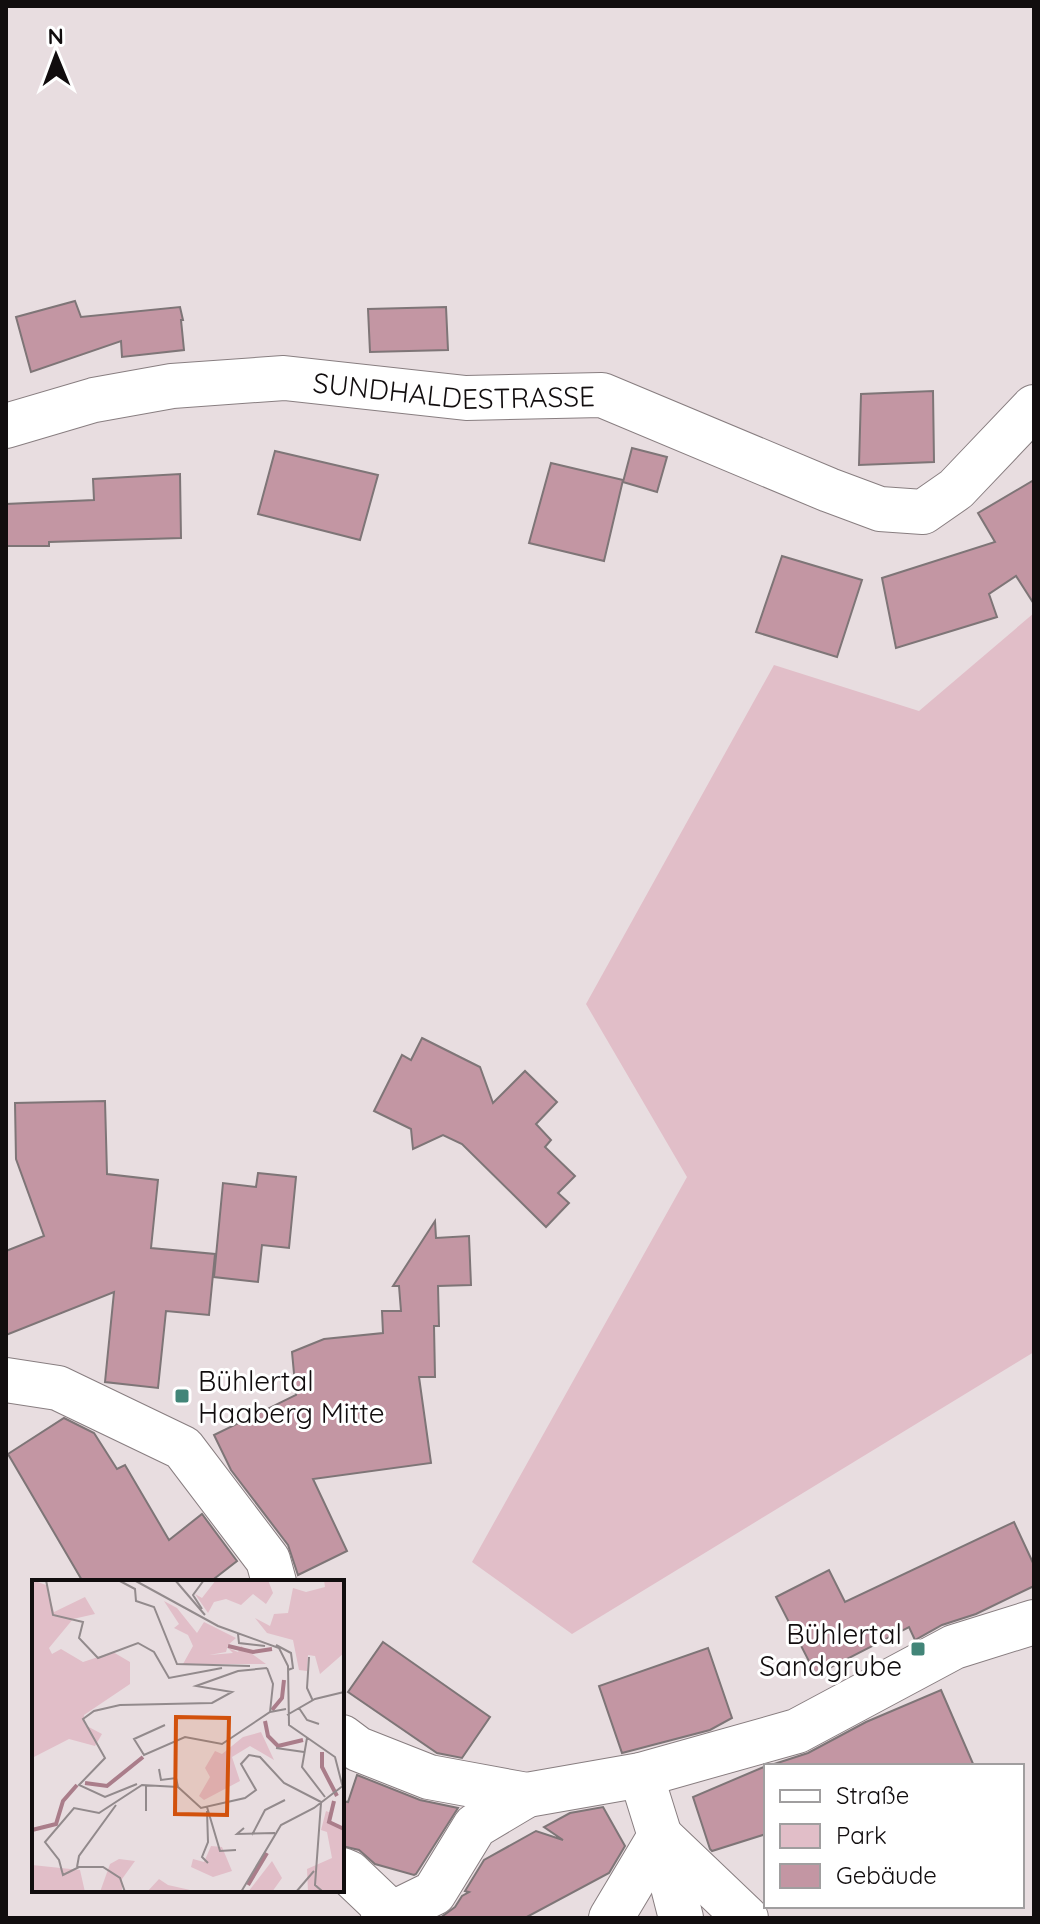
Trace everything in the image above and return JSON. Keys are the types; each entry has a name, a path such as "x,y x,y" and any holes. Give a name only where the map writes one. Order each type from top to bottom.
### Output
{"street":[{"name":"SUNDHALDESTRASSE","path":"6,426 94,400 172,386 284,378 466,398 602,395 880,509 923,512 956,489 1034,407"},
{"path":"6,1380 58,1388 183,1448 268,1560 273,1580"},
{"path":"344,1738 358,1749 429,1777 527,1795 641,1775 797,1731 954,1647 1034,1622"},
{"path":"641,1775 681,1918"},
{"path":"344,1871 387,1915 434,1893 475,1826 527,1795"},
{"path":"611,1918 660,1836"},
{"path":"660,1836 746,1918"}],"green space":[{"path":"1034,613 1034,1352 572,1634 472,1562 687,1177 586,1004 774,665 919,711"}],"building":[{"path":"75,301 81,317 180,307 184,350 122,357 121,341 31,372 16,317"},
{"path":"446,307 448,350 370,352 368,309"},
{"path":"933,391 934,462 859,465 861,394"},
{"path":"632,448 667,457 657,492 623,482"},
{"path":"275,451 378,475 360,540 258,514"},
{"path":"551,463 623,480 604,561 529,543"},
{"path":"180,474 181,538 6,546 6,504 94,500 93,479"},
{"path":"1034,480 1034,604 1016,576 989,594 997,617 896,648 882,578 995,542 978,513"},
{"path":"782,556 862,580 837,657 756,632"},
{"path":"422,1038 480,1067 493,1103 525,1071 557,1102 536,1124 551,1140 545,1147 575,1176 558,1193 569,1203 546,1227 462,1144 443,1135 413,1149 411,1129 374,1111 402,1055 411,1060"},
{"path":"105,1101 107,1174 158,1180 151,1248 215,1254 209,1315 166,1311 158,1388 105,1382 114,1292 6,1335 6,1251 44,1236 16,1159 15,1103"},
{"path":"258,1173 296,1177 289,1248 262,1245 258,1282 214,1277 223,1183 256,1187"},
{"path":"435,1221 436,1238 469,1236 471,1285 438,1286 439,1326 434,1326 435,1377 419,1377 431,1463 313,1479 347,1551 298,1575 288,1545 231,1470 214,1435 296,1395 292,1352 324,1339 383,1333 382,1311 401,1311 399,1286 393,1286"},
{"path":"64,1418 94,1433 117,1469 125,1465 169,1540 202,1514 237,1561 213,1580 82,1580 8,1454"},
{"path":"1014,1522 1034,1565 1034,1586 976,1614 942,1625 915,1640 909,1627 816,1675 776,1597 829,1570 845,1602"},
{"path":"383,1642 490,1717 462,1758 437,1753 348,1692"},
{"path":"708,1648 732,1718 710,1730 622,1753 599,1686"},
{"path":"941,1690 973,1764 774,1764 808,1753 866,1722"},
{"path":"764,1767 764,1835 712,1851 693,1797"},
{"path":"357,1775 420,1800 458,1808 414,1875 375,1864 359,1850 344,1846 344,1801 348,1802"},
{"path":"603,1807 625,1846 609,1873 525,1918 440,1918 469,1892 465,1891 484,1860 536,1831 563,1840 544,1827 570,1813"}],"place":[{"name":"Bühlertal Haaberg Mitte","path":"182,1396"},
{"name":"Bühlertal Sandgrube","path":"918,1649"}]}
